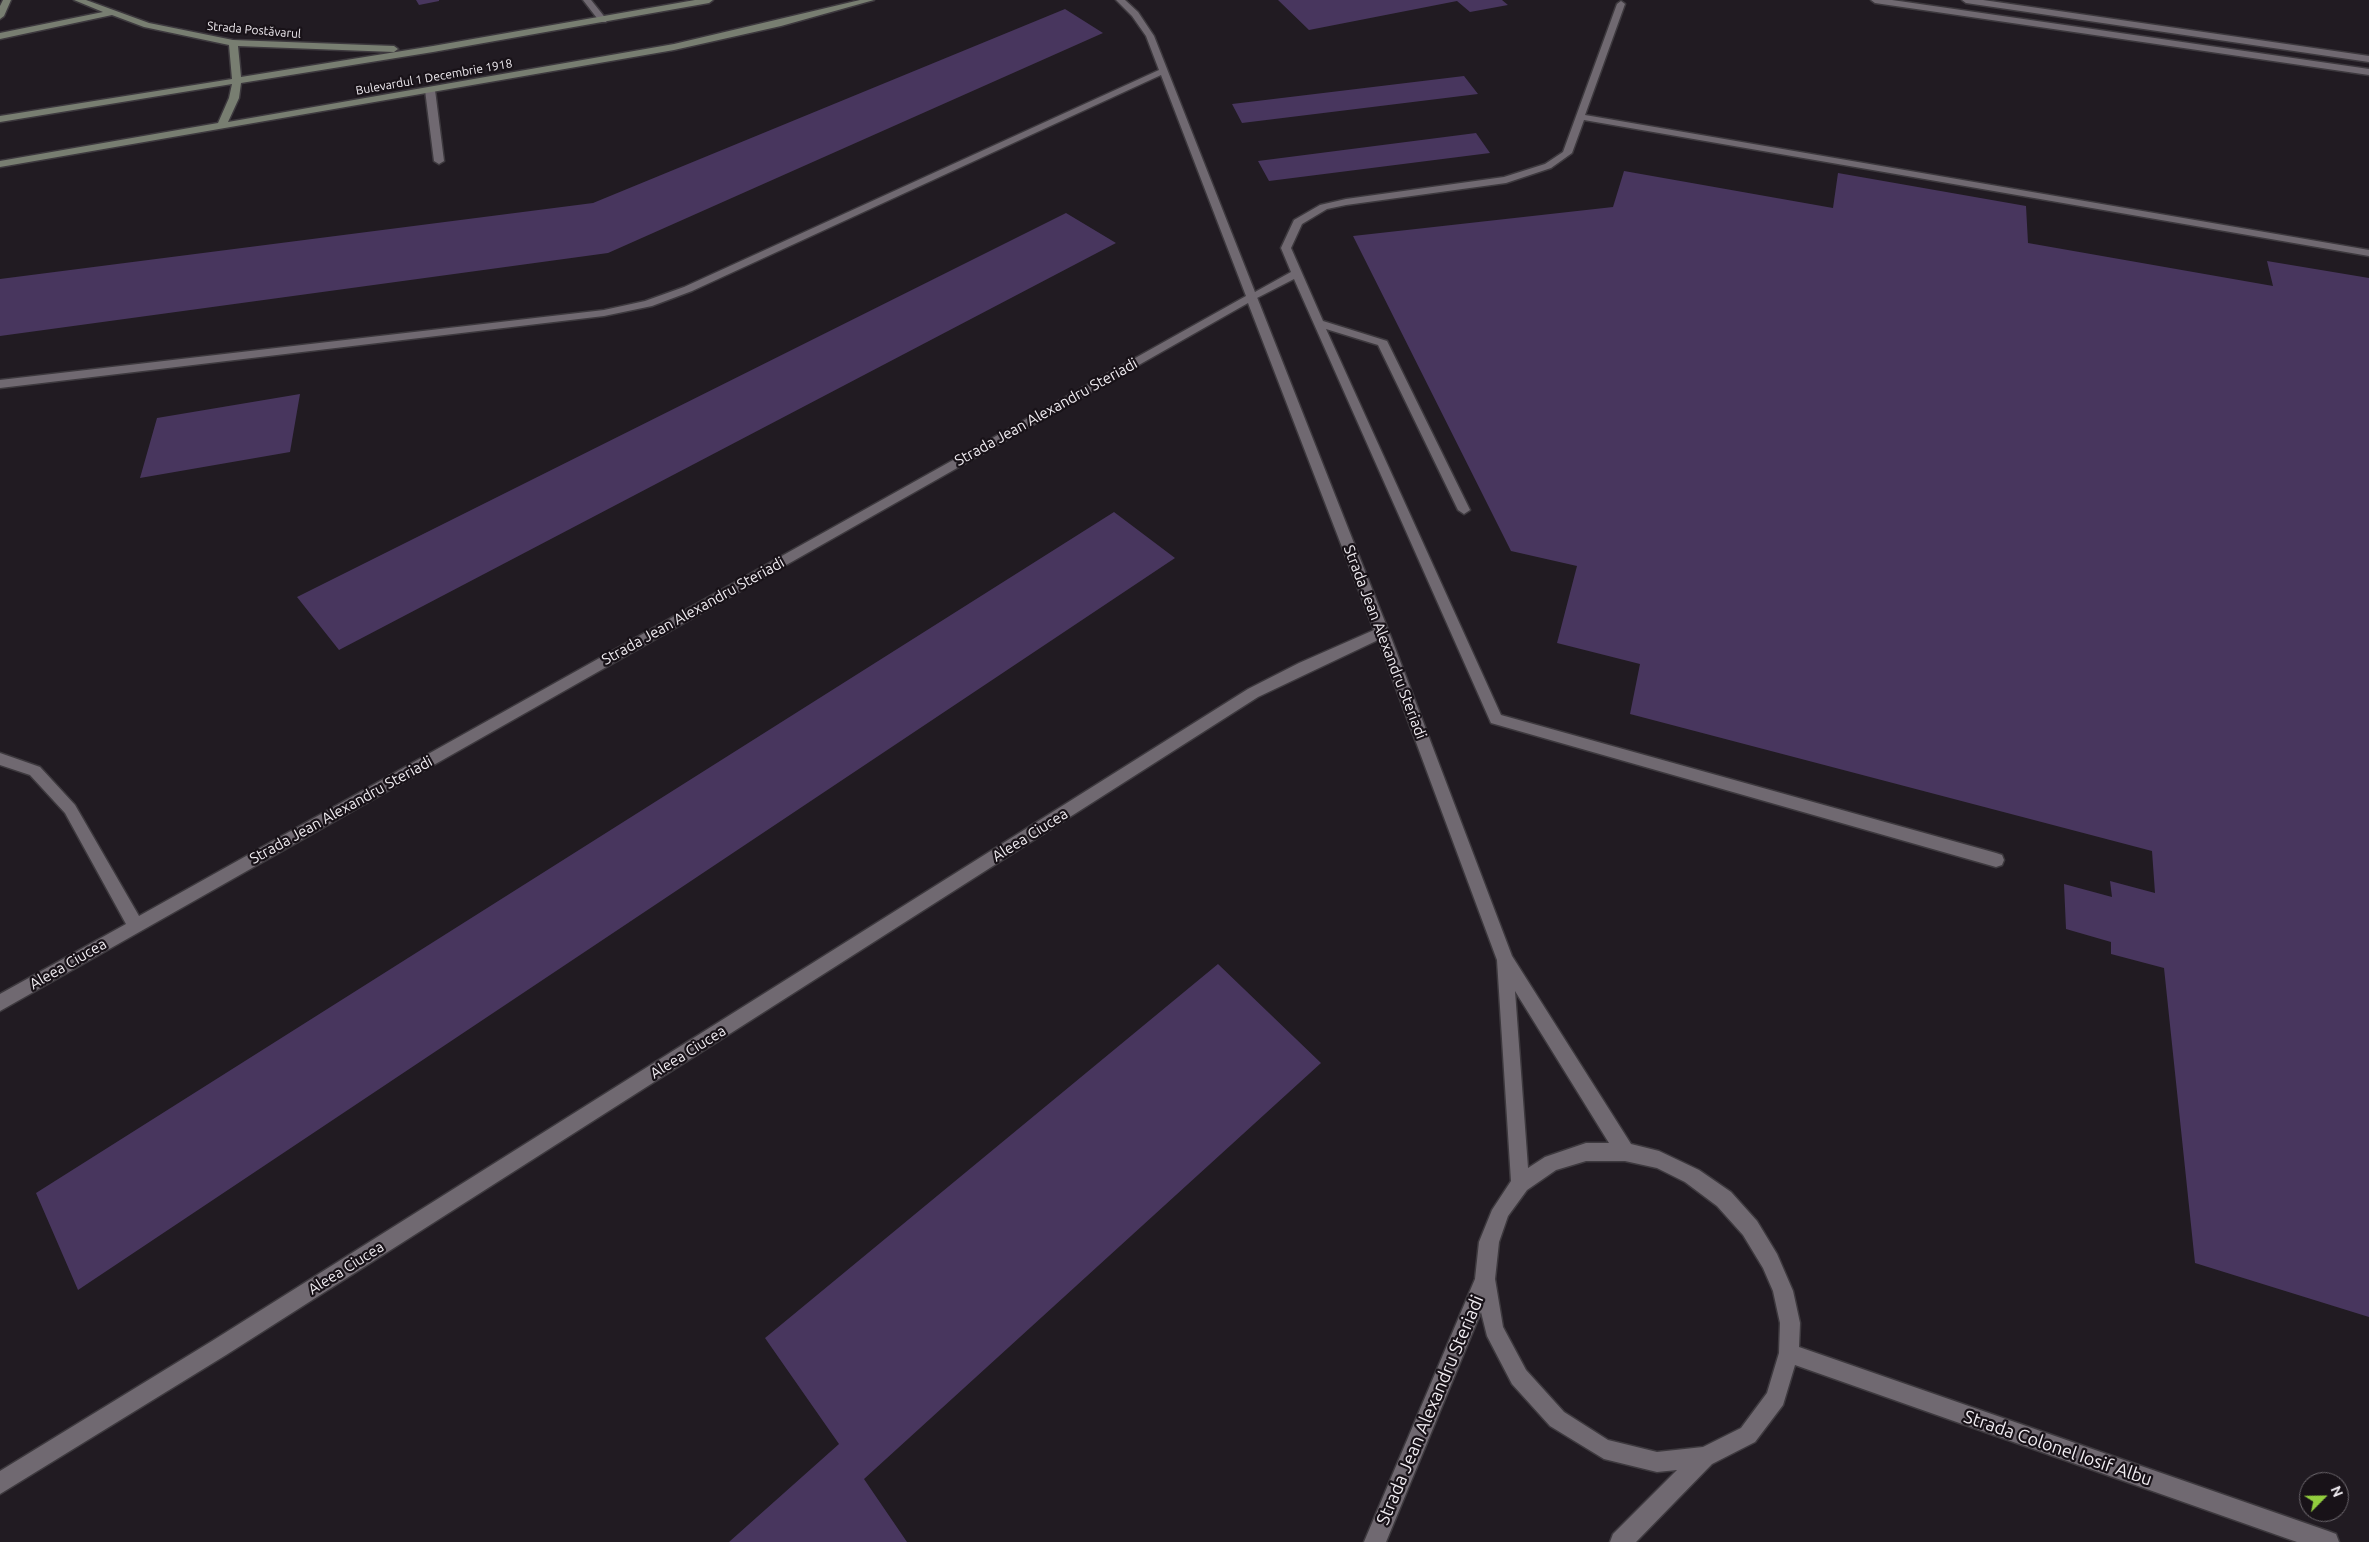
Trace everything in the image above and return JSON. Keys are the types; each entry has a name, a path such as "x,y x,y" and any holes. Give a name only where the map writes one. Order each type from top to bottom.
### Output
{"main road":[{"path":"0,16 7,0"},
{"name":"Strada Postăvarul","path":"78,0 110,13 166,30 233,43 299,47 433,49"},
{"name":"Bulevardul 1 Decembrie 1918","path":"0,119 237,82 603,20 709,0"},
{"name":"Bulevardul 1 Decembrie 1918","path":"0,164 712,39 870,0"},
{"path":"0,36 110,13"},
{"path":"220,126 234,98 237,82 233,43"}],"street":[{"path":"587,0 603,20"},
{"name":"Strada Jean Alexandru Steriadi","path":"1120,0 1135,14 1150,36 1382,632 1505,959 1625,1152"},
{"path":"1875,0 2369,72"},
{"path":"1969,0 2061,5 2278,36"},
{"path":"1969,0 2369,59"},
{"path":"1618,1 1567,153 1548,166 1529,174 1506,180 1346,202 1324,207 1298,222 1286,248 1296,274 1496,719 1996,860"},
{"path":"0,384 594,314 648,304 688,288 1163,71"},
{"path":"430,90 439,162"},
{"path":"1580,116 2369,253"},
{"path":"1252,298 1296,274"},
{"name":"Strada Jean Alexandru Steriadi","path":"136,926 1252,298"},
{"path":"1318,323 1383,343 1464,510"},
{"name":"Aleea Ciucea","path":"0,1482 219,1348 1253,693 1304,667 1382,632"},
{"path":"0,758 35,771 70,809 136,926"},
{"name":"Aleea Ciucea","path":"0,1003 136,926"},
{"name":"Strada Jean Alexandru Steriadi","path":"1505,959 1520,1184"},
{"path":"1621,1542 1706,1457 1748,1435 1776,1398 1789,1353 1790,1323 1783,1291 1770,1261 1750,1228 1724,1198 1692,1176 1659,1160 1625,1152 1586,1152 1551,1163 1520,1184 1500,1210 1489,1242 1485,1279 1494,1329 1518,1377 1557,1419 1604,1449 1657,1462 1706,1457"},
{"name":"Strada Jean Alexandru Steriadi","path":"1375,1542 1485,1279"},
{"name":"Strada Colonel Iosif Albu","path":"1789,1353 2328,1542"}],"building":[{"path":"416,0 439,0 439,1 419,5"},
{"path":"1278,0 1502,0 1508,5 1470,12 1457,1 1309,30"},
{"path":"1065,9 1103,33 608,253 0,336 0,279 593,203"},
{"path":"1464,76 1478,94 1242,123 1232,104"},
{"path":"1476,133 1490,153 1269,181 1258,161"},
{"path":"1624,171 1833,208 1838,173 2026,206 2028,243 2273,286 2267,261 2369,278 2369,1317 2195,1263 2164,968 2111,954 2111,942 2066,929 2064,884 2112,897 2110,881 2155,893 2152,851 1630,714 1640,664 1557,643 1577,566 1511,551 1353,236 1613,207"},
{"path":"1066,213 1116,243 339,650 297,597"},
{"path":"300,394 290,452 140,478 157,418"},
{"path":"1114,512 1175,558 78,1290 36,1193"},
{"path":"1218,964 1321,1063 864,1479 907,1542 729,1542 839,1444 765,1338"}]}
